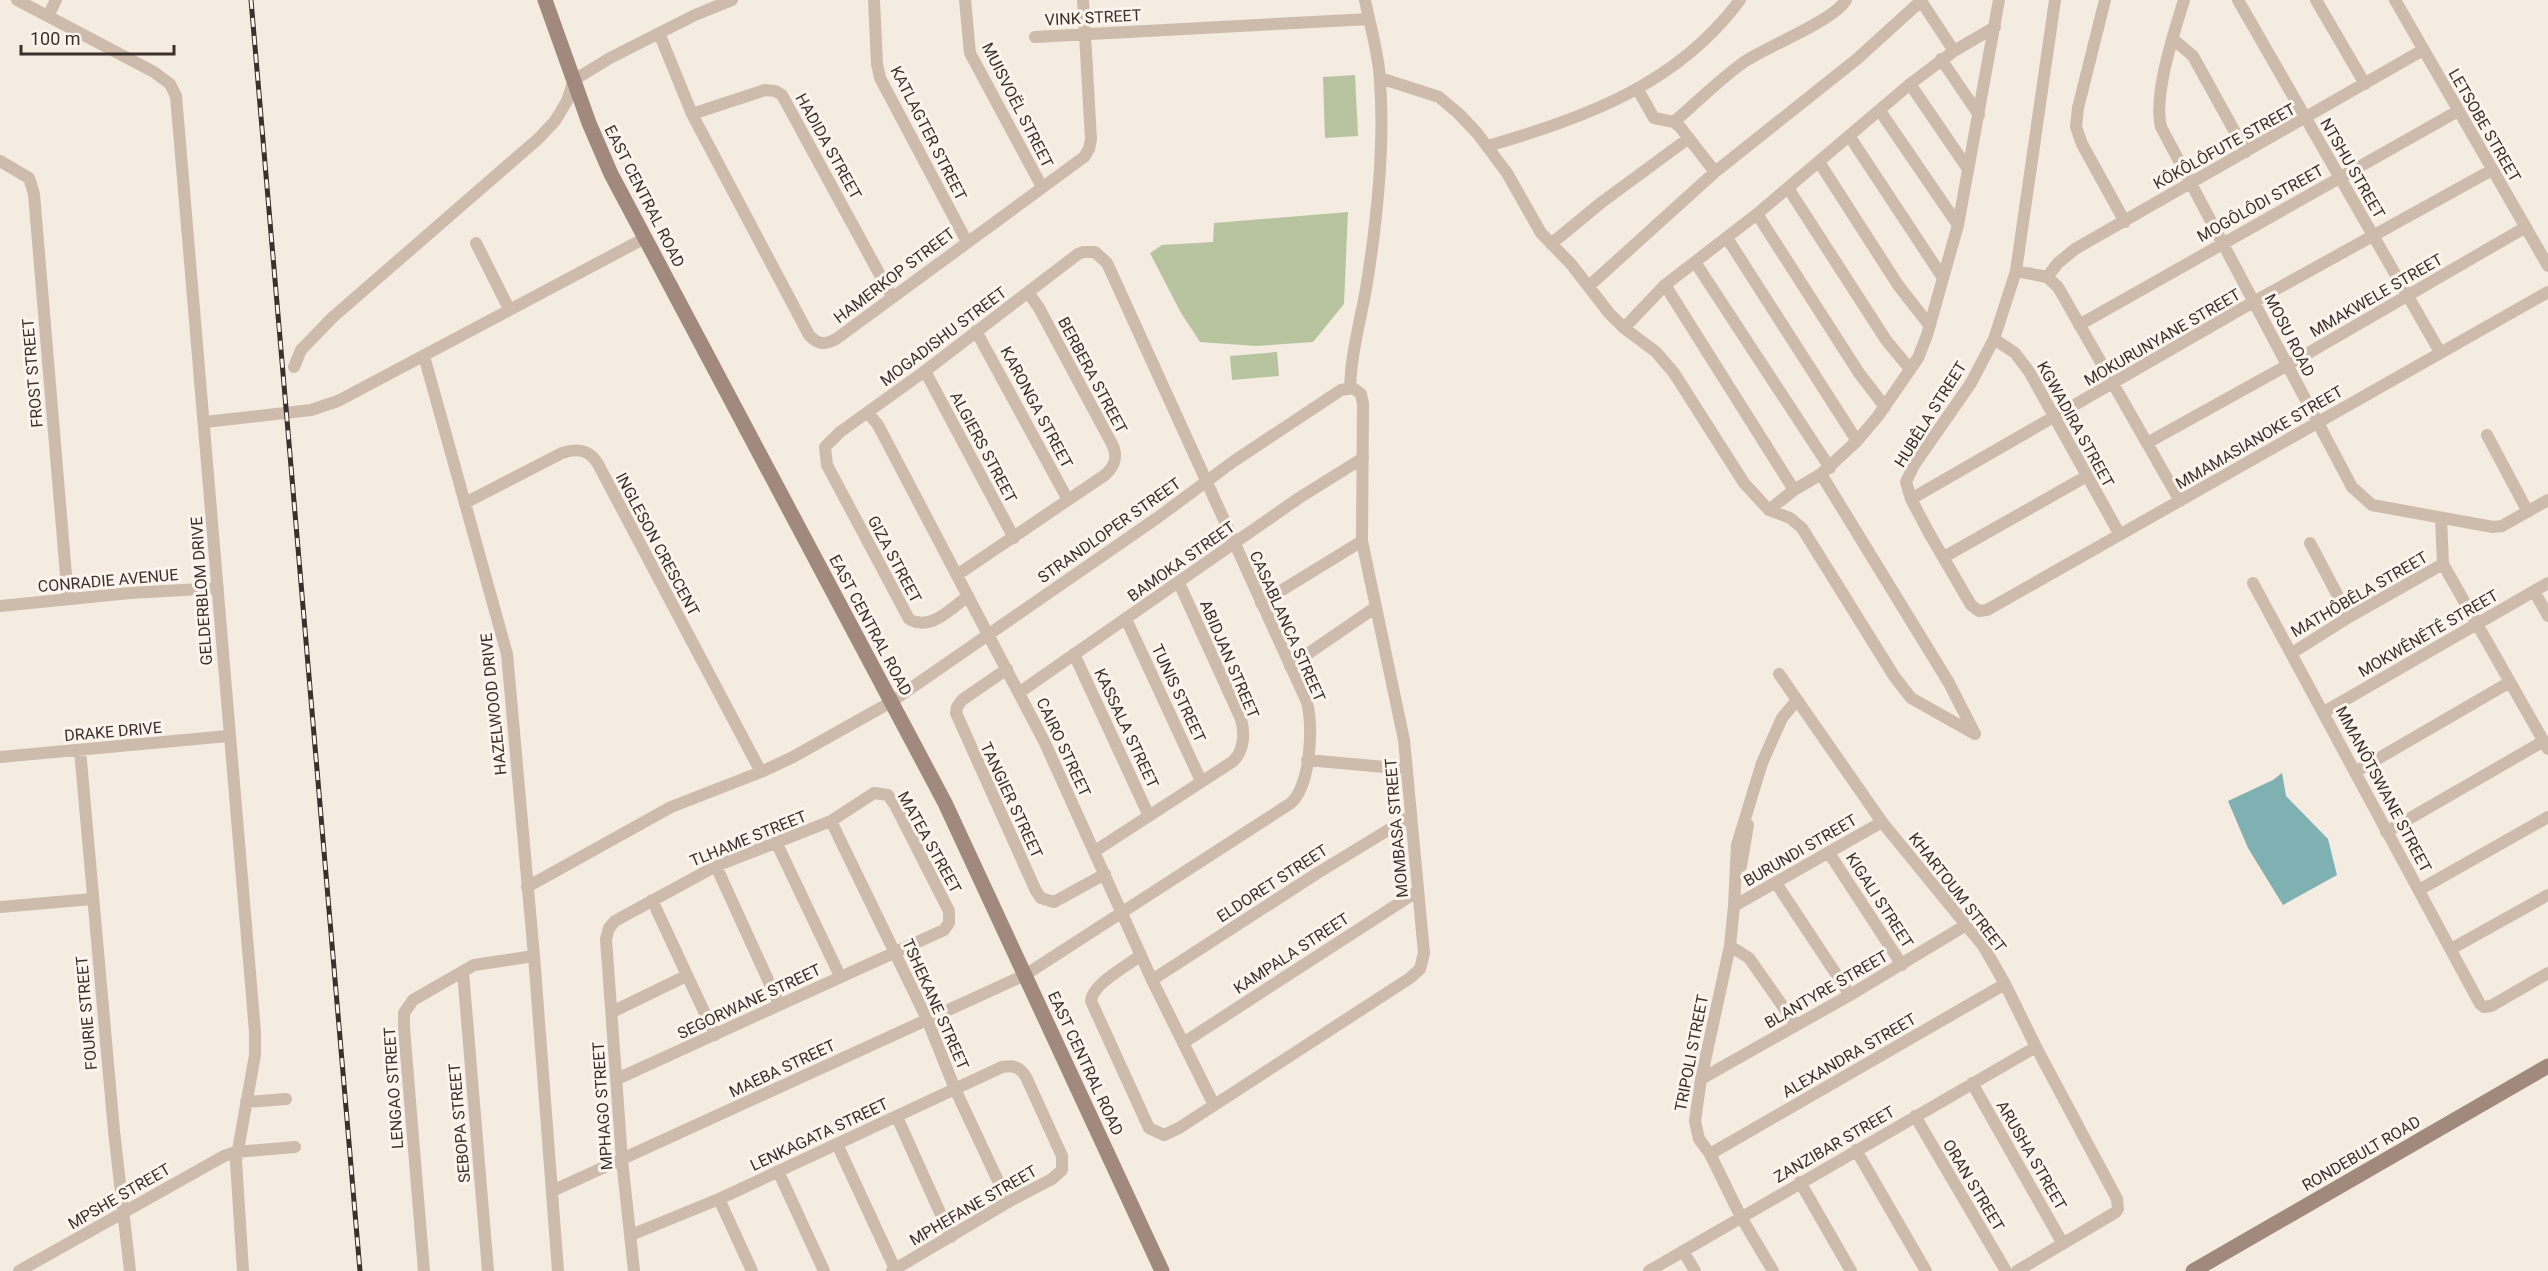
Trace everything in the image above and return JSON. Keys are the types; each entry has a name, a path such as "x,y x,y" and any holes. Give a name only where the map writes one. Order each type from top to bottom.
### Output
{"street":[{"name":"GELDERBLOM DRIVE","path":"17,0 154,72 170,84 174,91 205,422 228,736 255,1032 255,1055 236,1152 243,1271"},
{"path":"48,16 56,0"},
{"name":"EAST CENTRAL ROAD","path":"544,0 600,151 945,803 1162,1271"},
{"path":"294,368 301,350 333,317 538,139 555,121 567,101 574,80 610,58 659,33 705,10 732,0"},
{"name":"KATLAGTER STREET","path":"874,0 877,64 880,78 967,242"},
{"name":"MUISVOËL STREET","path":"965,0 968,43 973,59 1042,187"},
{"name":"HAMERKOP STREET","path":"659,33 692,114 813,340 824,344 836,339 1080,160 1089,149 1091,140 1083,0"},
{"path":"1348,388 1351,359 1366,290 1377,206 1382,121 1380,78 1365,0"},
{"path":"1488,146 1564,122 1638,90 1689,55 1717,29 1740,0"},
{"path":"1674,122 1745,62 1829,15 1846,0"},
{"path":"1589,286 1715,172 1857,59 1922,0 1954,51"},
{"path":"1769,510 1794,490 1825,471 1857,441 1885,407 1923,346 1959,225 1999,0"},
{"name":"HUBÊLA STREET","path":"1911,499 1906,482 1908,476 1971,383 1994,339 2016,271 2055,0"},
{"path":"2105,0 2078,108 2076,127 2082,144 2125,222"},
{"name":"MOSU ROAD","path":"2184,0 2161,91 2158,115 2166,139 2255,302 2286,366 2348,481 2372,505 2493,526 2502,526 2548,500"},
{"name":"NTSHU STREET","path":"2238,0 2440,352"},
{"path":"2316,0 2365,84"},
{"name":"LETSOBE STREET","path":"2395,0 2548,266"},
{"name":"VINK STREET","path":"1035,37 1369,19"},
{"path":"1624,328 1665,285 1757,214 1910,84 1941,59 1995,27"},
{"path":"2173,39 2193,56 2246,152"},
{"name":"KÔKÔLÔFUTE STREET","path":"2047,277 2066,255 2423,50"},
{"path":"1941,59 1979,115"},
{"path":"1380,78 1439,97 1459,114 1488,146 1507,173 1541,233 1589,286 1609,313 1624,328 1656,352 1674,374 1744,483 1769,510 1790,518 1802,528 1894,676 1911,698 1975,734 1949,683 1825,471 1695,262"},
{"path":"1910,84 1968,169"},
{"name":"HADIDA STREET","path":"692,114 765,90 775,91 782,95 891,297"},
{"path":"1638,90 1654,118 1674,122 1715,172"},
{"path":"1880,111 1959,225"},
{"name":"MOGÔLÔDI STREET","path":"2079,325 2458,111"},
{"path":"1850,137 1943,278"},
{"path":"1551,244 1602,202 1689,138"},
{"name":"FROST STREET","path":"0,161 29,178 34,194 68,599"},
{"path":"1819,162 1898,285 1930,326"},
{"name":"MOKURUNYANE STREET","path":"1911,499 2255,302 2492,170"},
{"path":"1788,188 1880,330 1910,369"},
{"path":"1757,214 1859,373 1885,407"},
{"name":"MMAKWELE STREET","path":"2147,443 2286,366 2526,227"},
{"path":"205,422 286,414 325,406 645,238"},
{"path":"1727,238 1857,441"},
{"path":"476,243 509,309"},
{"name":"MOGADISHU STREET","path":"824,453 827,443 1078,254 1089,251"},
{"name":"CASABLANCA STREET","path":"1025,975 1291,803 1303,787 1311,719 1290,666 1107,263 1100,255 1089,251"},
{"path":"2016,271 2047,277 2058,287 2180,501"},
{"path":"1665,285 1794,490"},
{"name":"BERBERA STREET","path":"957,575 1106,475 1113,467 1116,454 1039,308 1028,292"},
{"name":"MMAMASIANOKE STREET","path":"1944,557 1971,605 1979,611 1987,610 2548,292"},
{"name":"KARONGA STREET","path":"976,331 1068,500"},
{"name":"KGWADIRA STREET","path":"1994,339 2019,357 2120,535"},
{"name":"HAZELWOOD DRIVE","path":"424,356 507,654 534,956 558,1271"},
{"name":"ALGIERS STREET","path":"925,371 1014,538"},
{"name":"MOMBASA STREET","path":"1141,955 1098,986 1092,994 1091,1001 1149,1128 1160,1134 1169,1134 1179,1128 1418,972 1422,966 1424,953 1404,740 1362,541 1363,398 1357,391 1348,388"},
{"name":"STRANDLOPER STREET","path":"891,702 1234,461 1348,388"},
{"name":"CAIRO STREET","path":"868,413 878,425 1020,692 1123,912 1152,980 1214,1105"},
{"path":"2487,435 2528,512"},
{"name":"INGLESON CRESCENT","path":"465,503 562,453 577,449 585,451 594,459 761,772"},
{"name":"GIZA STREET","path":"824,453 826,465 909,619 920,624 928,623 968,596"},
{"name":"BAMOKA STREET","path":"1020,692 1299,498 1363,459"},
{"path":"1911,499 1944,557 2087,476"},
{"path":"2386,832 2546,745 2444,564 2442,518"},
{"path":"1261,603 1362,541"},
{"path":"2310,543 2349,617"},
{"name":"MATHÔBÊLA STREET","path":"2292,653 2349,617 2444,564"},
{"name":"ABIDJAN STREET","path":"1095,851 1232,762 1239,755 1243,728 1241,719 1179,583"},
{"name":"MMANÔTSWANE STREET","path":"2253,583 2478,1001 2487,1007 2548,973"},
{"name":"MOKWÊNÊTÊ STREET","path":"2324,712 2548,583"},
{"name":"CONRADIE AVENUE","path":"0,606 218,588"},
{"path":"2534,591 2548,616"},
{"path":"1290,666 1376,607"},
{"name":"TUNIS STREET","path":"1126,619 1202,781"},
{"name":"KASSALA STREET","path":"1074,654 1149,816"},
{"name":"TANGIER STREET","path":"1007,669 962,700 956,713 958,722 1036,891 1041,898 1054,902 1105,874"},
{"name":"KHARTOUM STREET","path":"1779,674 1882,822 1984,947 2112,1186 2118,1209 2063,1244"},
{"path":"2355,772 2510,682"},
{"name":"TRIPOLI STREET","path":"1773,1271 1741,1217 1710,1154 1699,1139 1695,1121 1701,1078 1730,946 1736,885 1746,848 1748,812 1766,754 1782,718 1797,700"},
{"path":"527,887 671,807 794,757 891,702"},
{"name":"DRAKE DRIVE","path":"0,757 228,736"},
{"name":"FOURIE STREET","path":"80,750 92,899 130,1271"},
{"path":"1306,760 1407,769"},
{"name":"TLHAME STREET","path":"606,939 609,928 615,921 652,900 716,866 831,821 860,801 879,793"},
{"name":"MATEA STREET","path":"879,793 888,795 895,805 950,917 944,930 896,953"},
{"name":"ELDORET STREET","path":"1152,980 1326,867 1412,816"},
{"path":"2419,890 2548,817"},
{"name":"TSHEKANE STREET","path":"831,821 927,1019 955,1089 1008,1202"},
{"name":"BURUNDI STREET","path":"1734,906 1882,822"},
{"path":"777,844 840,976"},
{"name":"KIGALI STREET","path":"1829,853 1902,965"},
{"path":"716,866 779,1004"},
{"path":"1776,883 1850,995"},
{"name":"KAMPALA STREET","path":"1183,1043 1418,891"},
{"path":"2451,949 2548,895"},
{"path":"0,907 92,899"},
{"path":"652,900 715,1035"},
{"name":"BLANTYRE STREET","path":"1701,1078 1902,965 1966,925"},
{"name":"MPHAGO STREET","path":"606,939 622,1160 634,1271"},
{"path":"1730,946 1749,958 1796,1025"},
{"name":"SEGORWANE STREET","path":"617,1079 840,976 896,953"},
{"name":"LENGAO STREET","path":"424,1271 404,1013 413,1000 483,962 534,956"},
{"name":"SEBOPA STREET","path":"463,972 489,1271"},
{"name":"MAEBA STREET","path":"552,1191 1025,975"},
{"path":"612,1012 686,976"},
{"name":"ALEXANDRA STREET","path":"1710,1154 2005,984"},
{"name":"ZANZIBAR STREET","path":"1649,1271 2036,1047"},
{"name":"RONDEBULT ROAD","path":"2193,1271 2548,1066"},
{"name":"LENKAGATA STREET","path":"631,1235 719,1199 1002,1067 1019,1068 1026,1077 1064,1162"},
{"name":"ARUSHA STREET","path":"1972,1083 2063,1244"},
{"path":"246,1102 286,1099"},
{"name":"ORAN STREET","path":"1915,1116 2006,1271"},
{"path":"897,1117 951,1237"},
{"path":"837,1144 893,1270"},
{"name":"MPSHE STREET","path":"19,1271 207,1165 236,1152 295,1147"},
{"path":"1856,1150 1926,1271"},
{"name":"MPHEFANE STREET","path":"893,1270 1008,1202 1052,1179 1062,1170 1064,1162"},
{"path":"778,1171 824,1271"},
{"path":"1800,1182 1851,1271"},
{"path":"719,1199 752,1271"},
{"path":"2017,1271 2063,1244"},
{"path":"1683,1251 1695,1271"}],"green space":[{"path":"1355,75 1358,136 1325,138 1323,77"},
{"path":"1348,212 1344,304 1313,342 1256,346 1200,342 1181,313 1150,253 1162,245 1213,242 1214,223"},
{"path":"1277,352 1279,376 1232,380 1230,356"}],"water":[{"path":"2282,773 2286,796 2328,839 2337,875 2283,905 2248,848 2228,801 2273,780"}],"railway":[{"path":"251,0 360,1271"}]}
